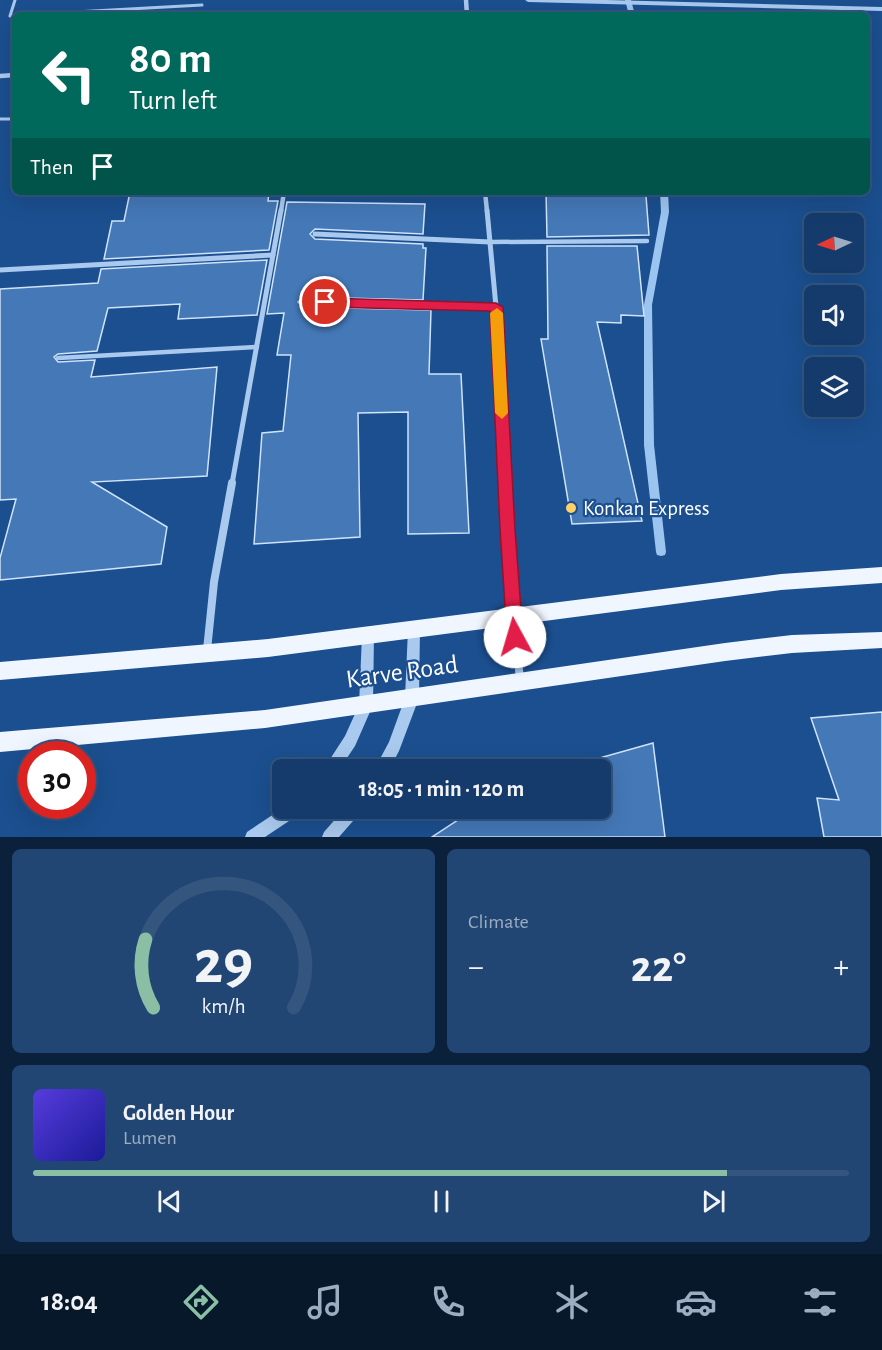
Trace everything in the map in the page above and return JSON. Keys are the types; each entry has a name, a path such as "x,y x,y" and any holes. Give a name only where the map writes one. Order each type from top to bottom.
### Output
{"main road":[{"name":"Karve Road","path":"0,670 206,653 368,635 513,615 632,603 781,582 882,575"},
{"name":"Karve Road","path":"0,742 265,719 792,644 882,640"}],"street":[{"path":"528,0 729,2 882,9"},
{"path":"206,653 214,582 283,195"},
{"path":"485,195 496,307 513,615 520,681"},
{"path":"315,234 490,242"},
{"path":"0,270 273,255"},
{"path":"303,302 496,307"},
{"path":"387,759 412,698 414,629"},
{"path":"338,759 350,741 366,705 368,635"},
{"path":"252,837 279,819"},
{"path":"333,835 346,819"}],"lane":[{"path":"12,16 10,16 15,0"},
{"path":"75,12 202,5"},
{"path":"490,242 647,241"},
{"path":"58,358 257,346"}],"building":[{"path":"129,195 269,195 268,201 278,201 269,250 104,259 112,221 124,221"},
{"path":"546,195 646,196 649,235 547,237"},
{"path":"287,202 425,204 423,234 315,229 310,234 315,239 423,244 423,248 426,248 423,300 303,297 298,302 303,307 431,310 429,374 461,374 469,533 408,534 408,412 358,413 360,537 254,544 262,433 283,431 291,355 277,355 284,313 267,314"},
{"path":"547,246 637,246 644,316 621,315 621,323 597,322 642,521 572,524 541,339 548,339"},
{"path":"267,260 257,315 178,319 180,304 108,308 97,351 58,354 54,357 58,362 95,360 91,377 217,367 207,476 92,482 167,527 161,564 0,580 0,558 16,499 0,500 0,289 98,283 101,269"},
{"path":"882,712 882,837 824,837 817,798 839,800 811,718"},
{"path":"653,743 665,837 432,837 459,819 611,819 611,759 596,759"}],"waterway":[{"path":"628,0 631,12"},
{"path":"661,552 649,445 648,305 665,212 664,195"}],"slow traffic":[{"path":"497,313 502,413"}],"place":[{"name":"Konkan Express","path":"571,508"}],"route":[{"path":"325,302 496,307 515,637"}]}
